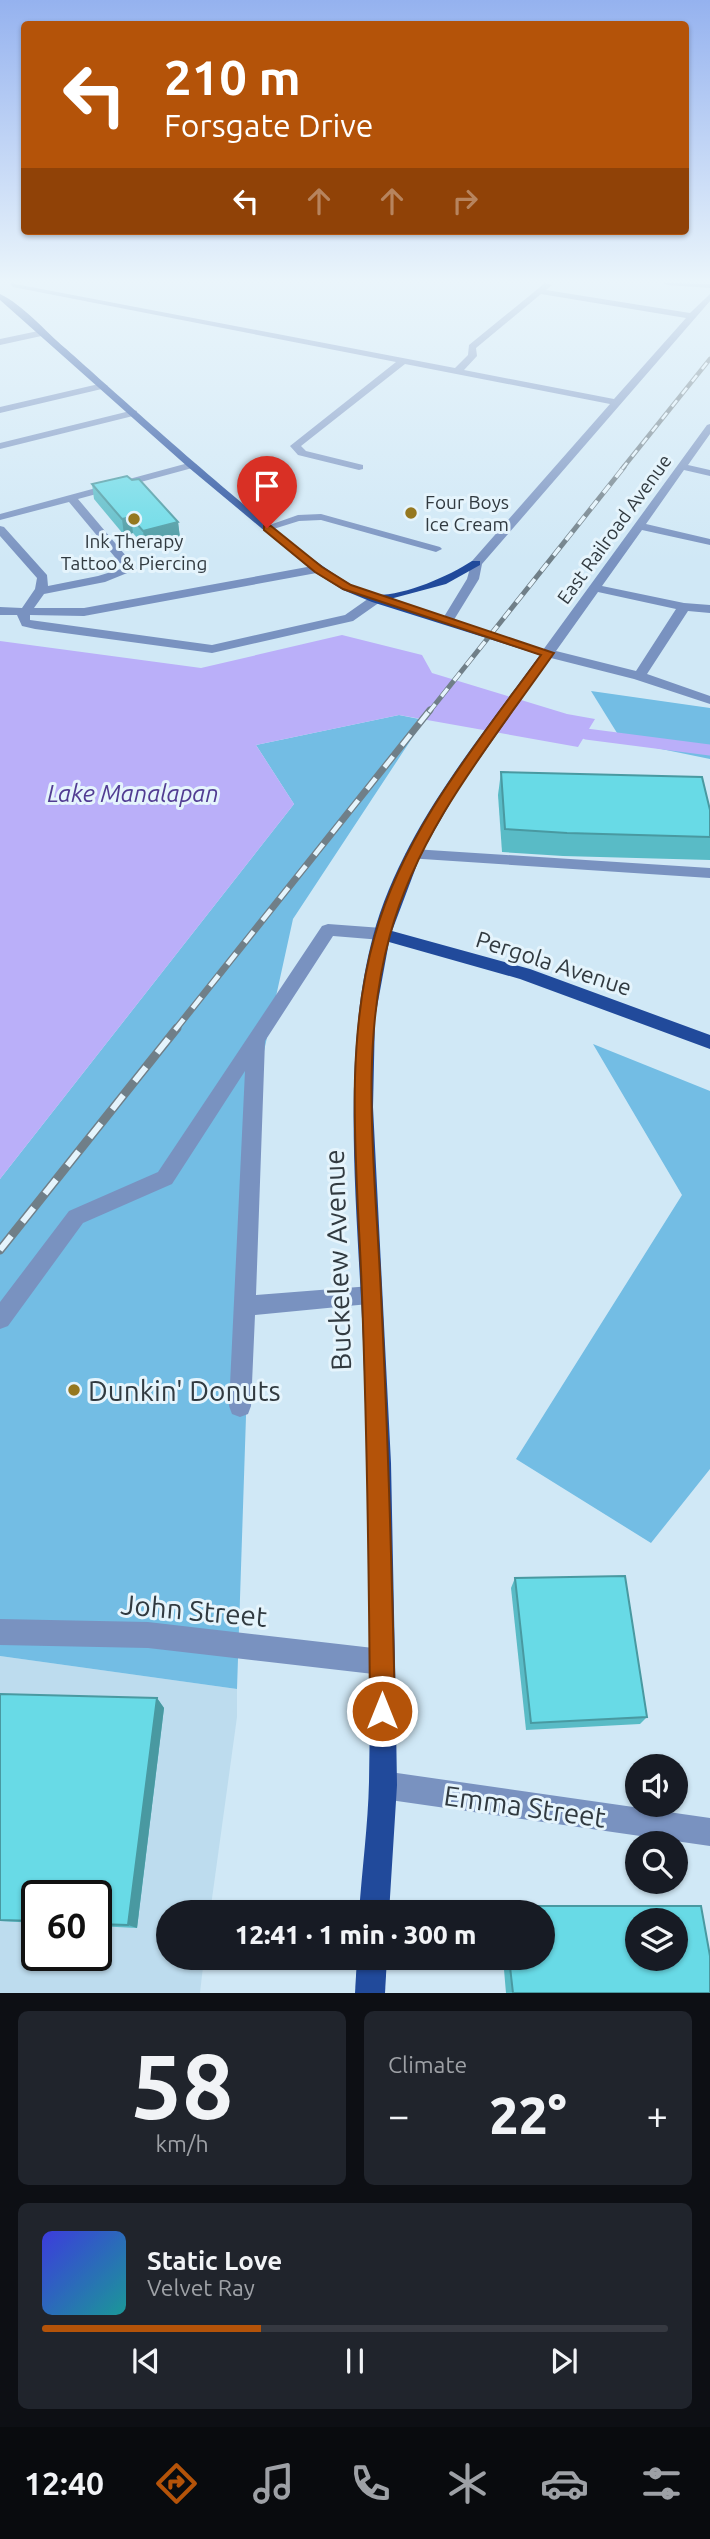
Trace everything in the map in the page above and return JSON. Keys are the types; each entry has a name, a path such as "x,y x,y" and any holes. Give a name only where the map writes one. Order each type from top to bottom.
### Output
{"main road":[{"path":"92,376 267,528 318,569 347,587 376,599 548,653"},
{"path":"376,599 435,585 459,575 476,563"},
{"name":"Buckelew Avenue","path":"375,1900 383,1785 382,1662 379,1463 364,1107 366,1018 382,934 413,854 453,787 548,653"},
{"name":"Pergola Avenue","path":"382,934 524,974 710,1042"},
{"path":"370,1993 371,1970"}],"street":[{"path":"359,467 302,453 295,446 384,376"},
{"path":"484,376 619,402"},
{"path":"448,620 472,579 476,563 641,376"},
{"path":"0,410 103,386"},
{"path":"0,446 134,413"},
{"name":"East Railroad Avenue","path":"548,653 710,426"},
{"path":"0,517 192,465"},
{"path":"683,467 710,473"},
{"path":"40,591 100,579 131,569 71,497"},
{"path":"267,528 298,518 321,517 436,549"},
{"path":"640,526 710,542"},
{"path":"0,529 43,578 40,591 22,617 26,623 35,625 212,649 349,618 376,599"},
{"path":"0,611 24,613 96,610 318,569"},
{"path":"596,588 684,607 710,609"},
{"path":"639,676 684,607"},
{"path":"548,653 639,676 710,699"},
{"path":"413,854 710,873"},
{"path":"0,1319 76,1217 165,1178 328,930 382,934"},
{"path":"240,1406 256,1039"},
{"path":"244,1306 371,1296"},
{"name":"John Street","path":"0,1632 148,1635 382,1662"},
{"name":"Emma Street","path":"383,1785 710,1832"}],"shaded area":[{"path":"591,691 710,708 710,759 622,741"},
{"path":"399,715 424,720 293,919 257,1083 237,1689 0,1656 0,1179 294,804 256,745"},
{"path":"593,1044 710,1091 710,1469 651,1543 516,1459 682,1195"},
{"path":"0,1656 237,1689 237,1717 212,1900 156,1900 156,1970 203,1970 200,1993 0,1993"}],"water":[{"name":"Lake Manalapan","path":"342,635 422,655 432,673 567,714 595,719 578,747 399,715 256,745 294,804 0,1179 0,641 201,668"}],"building":[{"path":"127,476 132,480 139,479 178,522 143,531 131,517 122,519 92,484"},
{"path":"501,772 702,777 710,810 710,837 505,829"},
{"path":"625,1576 647,1717 531,1723 515,1578"},
{"path":"0,1694 157,1698 128,1925 112,1924 112,1880 21,1880 21,1921 0,1920"},
{"path":"555,1906 701,1906 710,1956 710,1993 513,1993 510,1970 555,1970"}],"waterway":[{"path":"586,734 710,750"}],"railway":[{"path":"622,469 696,376"},
{"path":"429,712 624,467"},
{"path":"175,1030 430,710"},
{"path":"0,1250 177,1028"}],"place":[{"name":"Four Boys Ice Cream","path":"411,513"},
{"name":"Ink Therapy Tattoo & Piercing","path":"134,519"},
{"name":"Dunkin' Donuts","path":"74,1390"}],"route":[{"path":"267,528 318,569 347,587 376,599 548,653 453,787 413,854 382,934 366,1018 364,1107 379,1463 382,1711"}]}
